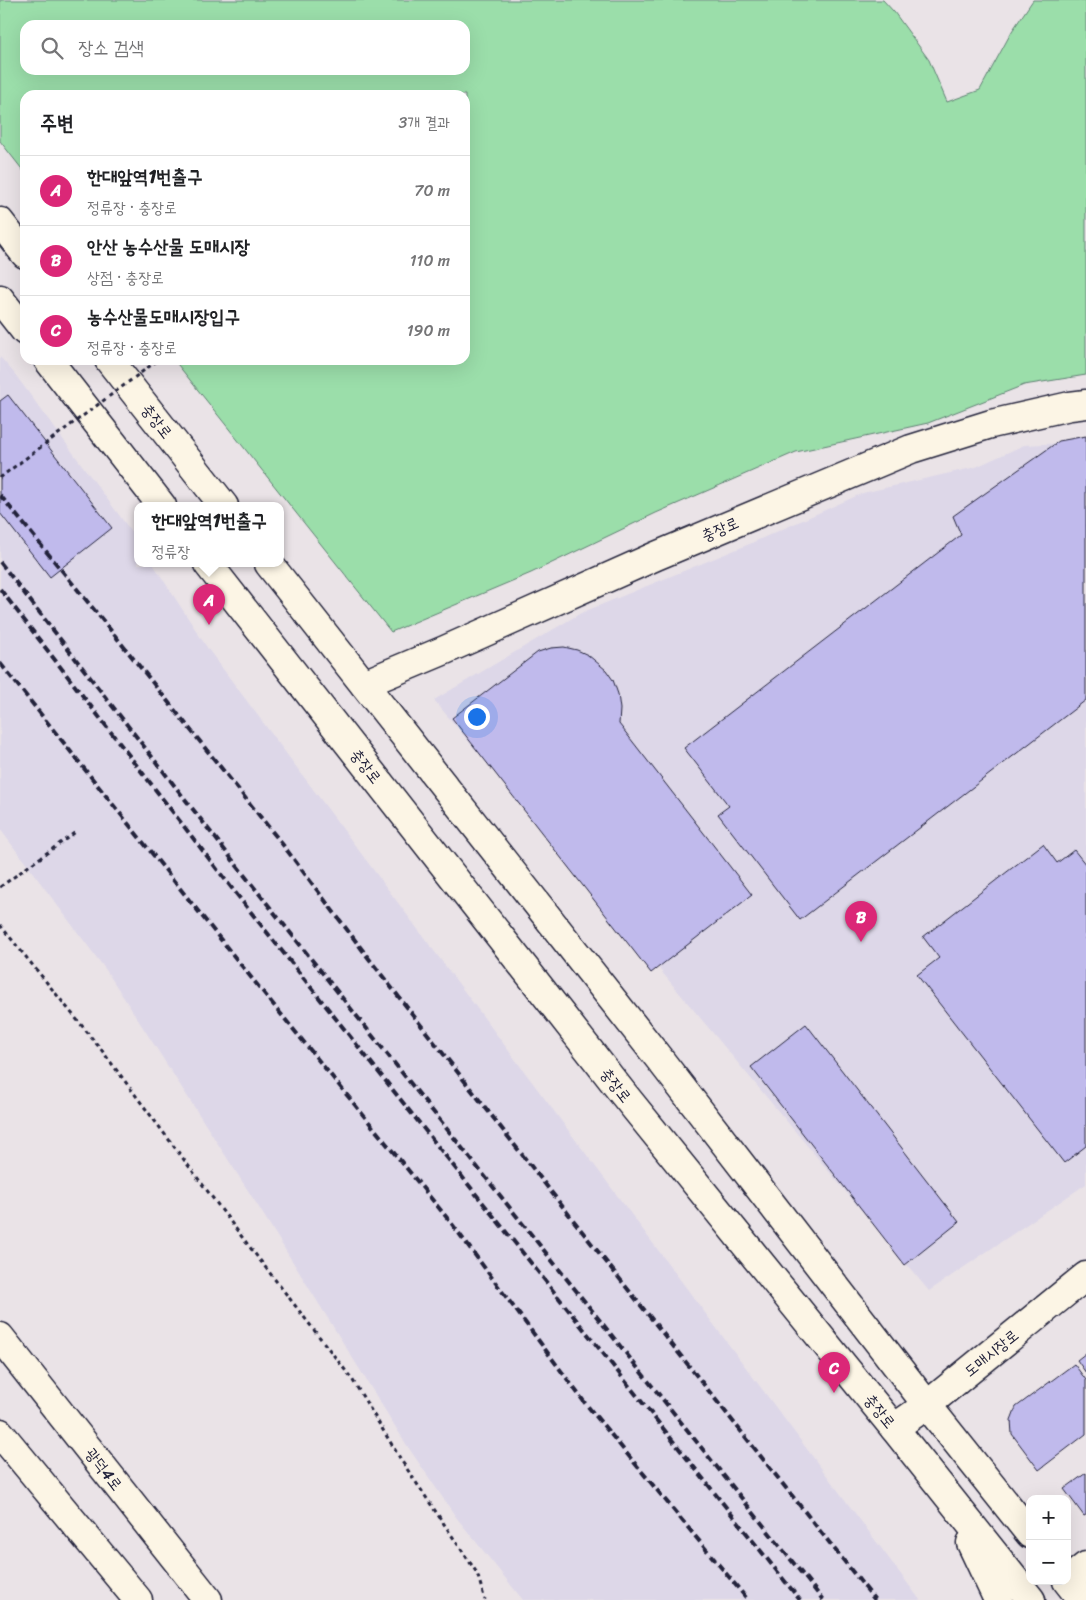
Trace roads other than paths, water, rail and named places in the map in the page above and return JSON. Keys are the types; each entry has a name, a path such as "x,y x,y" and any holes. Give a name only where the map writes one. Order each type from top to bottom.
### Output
{"street":[{"path":"0,222 20,248"},
{"path":"0,299 20,325"},
{"path":"52,365 159,502"},
{"name":"충장로","path":"113,365 221,502"},
{"name":"충장로","path":"364,684 656,556 911,449 991,424 1086,404"},
{"name":"충장로","path":"210,567 621,1091 1031,1600"},
{"path":"271,567 661,1061 927,1405 1026,1529"},
{"name":"도매시장로","path":"894,1428 927,1405 1086,1276"},
{"name":"광덕4로","path":"0,1337 208,1600"},
{"path":"0,1433 138,1600"},
{"path":"951,1501 998,1600"},
{"path":"1071,1578 1086,1566"},
{"path":"1070,1585 1082,1600"}],"railway":[{"path":"0,495 283,845 370,960 588,1239 875,1600"},
{"path":"0,562 245,876 823,1600"},
{"path":"0,589 234,891 800,1600"},
{"path":"0,663 241,965 452,1224 585,1403 748,1600"}],"place":[{"name":"한대앞역1번출구","path":"209,625"},
{"name":"안산 농수산물 도매시장","path":"861,942"},
{"name":"농수산물도매시장입구","path":"834,1393"}]}
